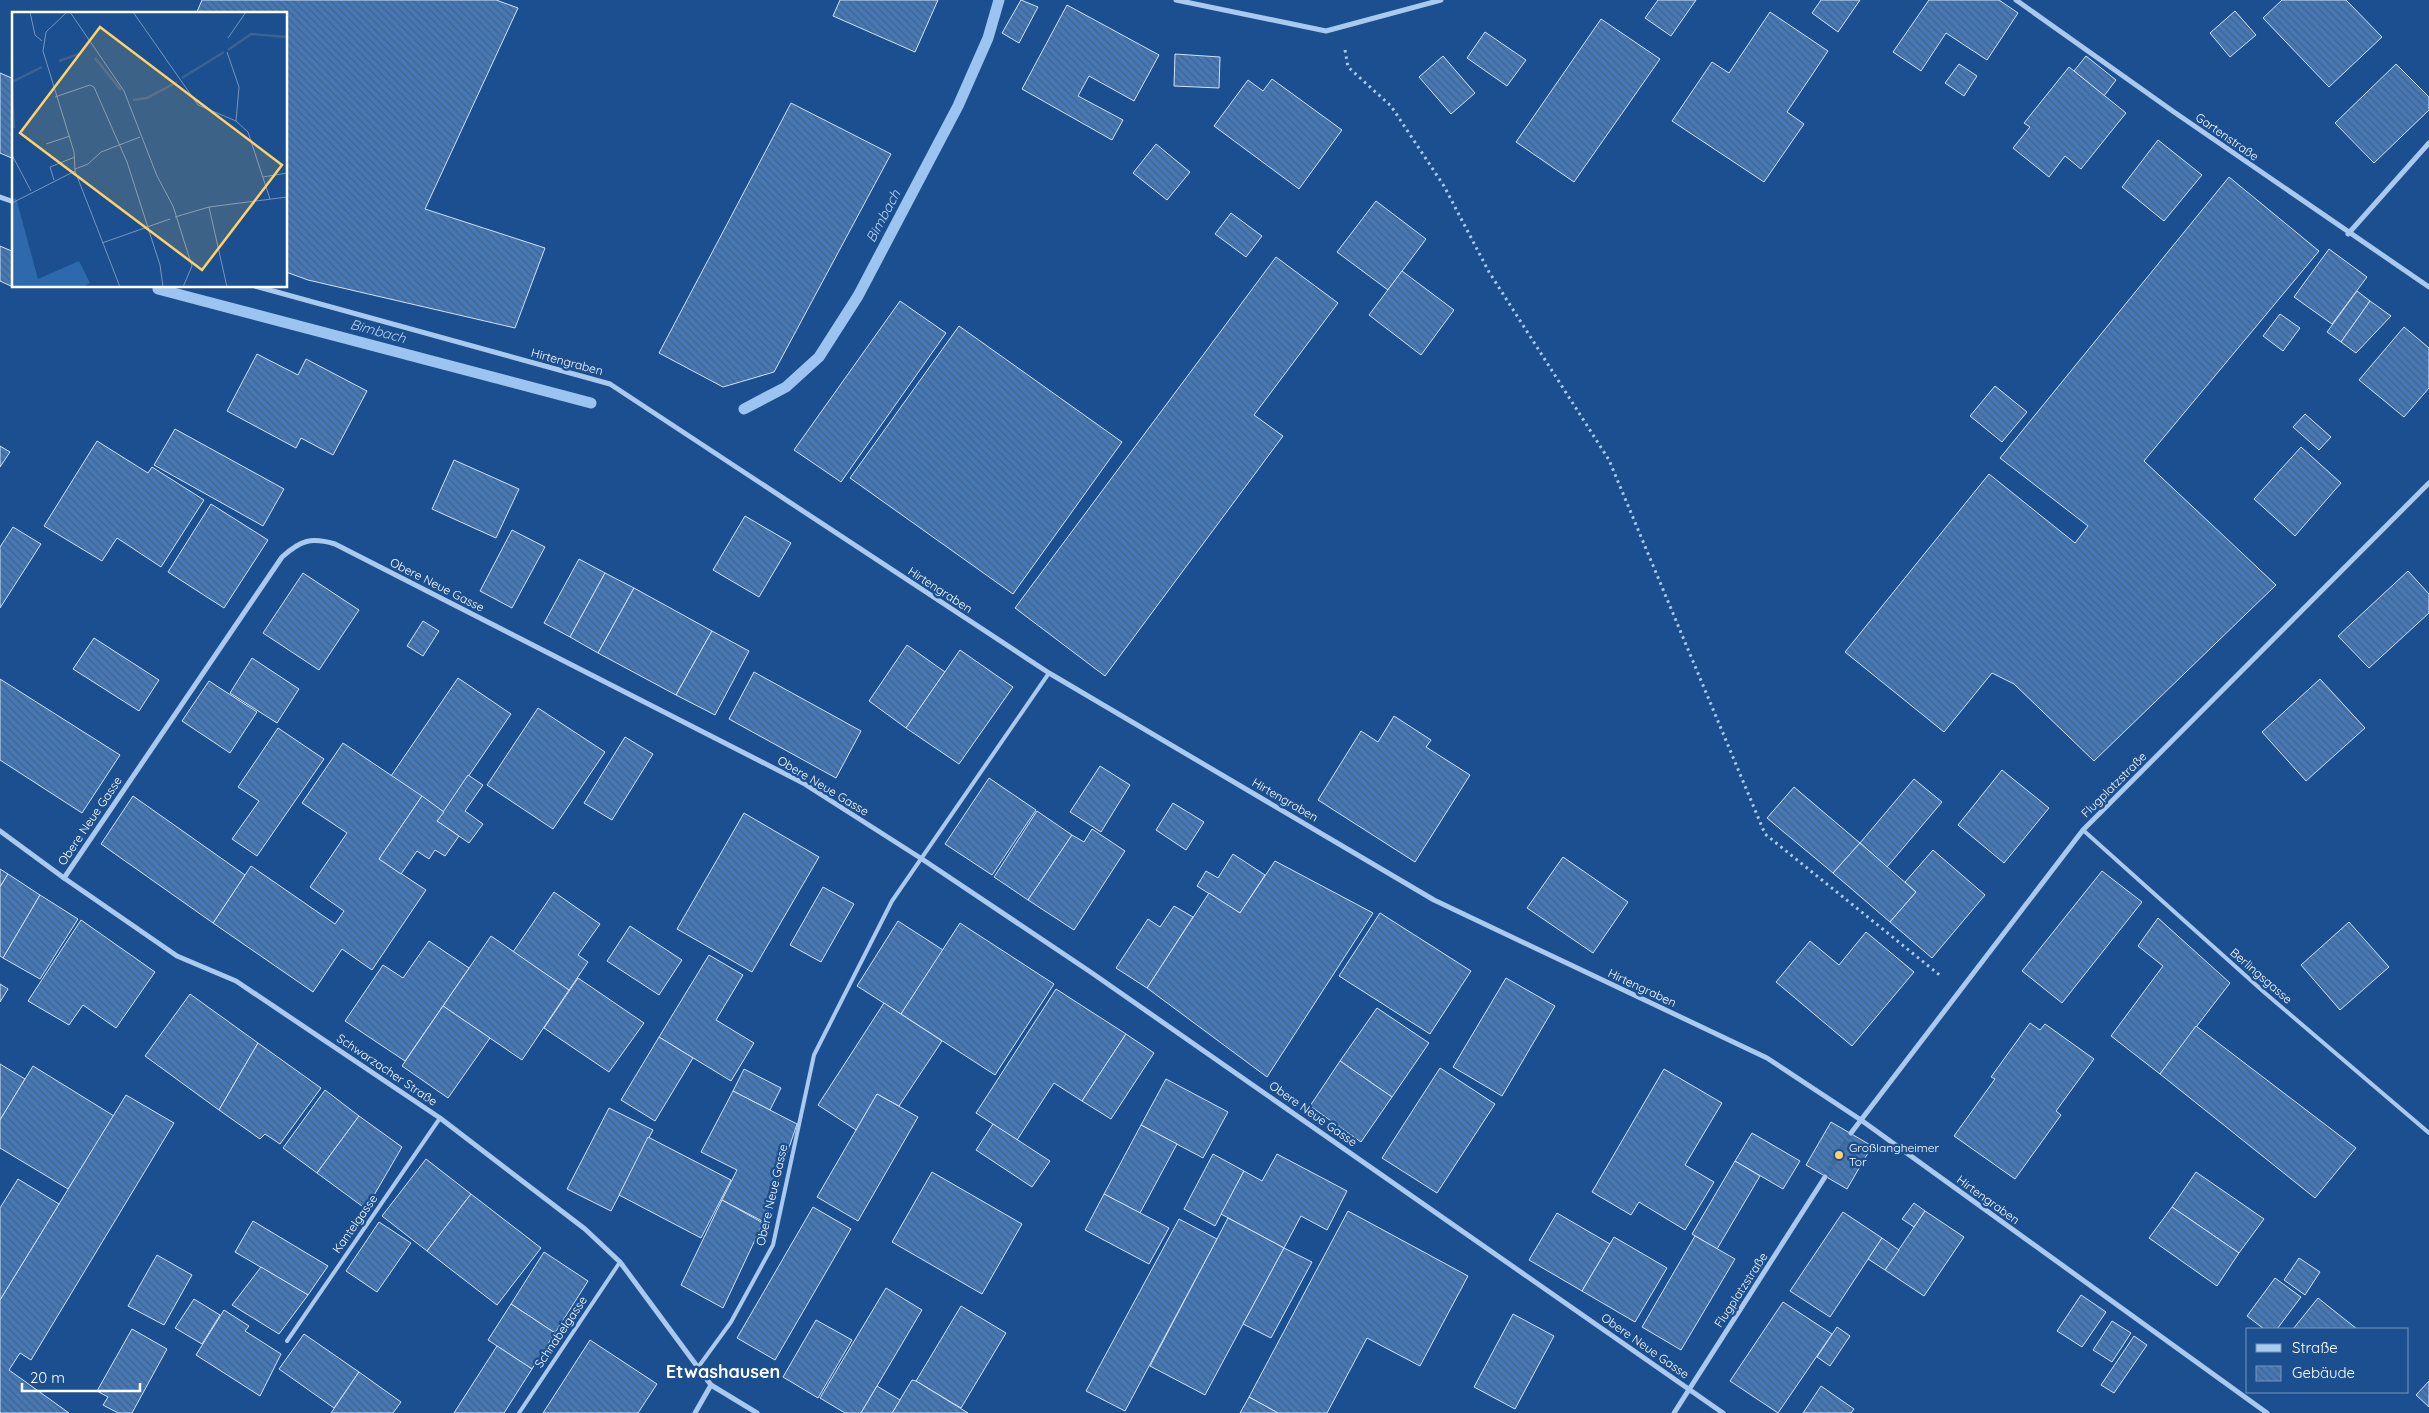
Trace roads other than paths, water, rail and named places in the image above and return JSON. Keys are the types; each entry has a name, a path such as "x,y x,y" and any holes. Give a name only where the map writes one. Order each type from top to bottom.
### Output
{"street":[{"path":"1176,0 1326,31 1441,0"},
{"name":"Gartenstraße","path":"2016,0 2348,234 2429,287"},
{"path":"2348,234 2429,143"},
{"path":"0,197 12,201"},
{"name":"Hirtengraben","path":"262,288 610,384 1049,673 1434,900 1767,1058 1861,1120 2267,1413"},
{"name":"Flugplatzstraße","path":"1851,1133 2083,830 2429,483"},
{"name":"Obere Neue Gasse","path":"64,878 282,556 296,544 317,539 335,544 802,783 922,859 1092,973 1723,1413"},
{"name":"Schwarzacher Straße","path":"0,831 177,956 236,981 440,1118 584,1229 620,1262 668,1329 699,1366 711,1385"},
{"name":"Flugplatzstraße","path":"1674,1413 1825,1177"},
{"path":"695,1413 711,1385 757,1413"}],"lane":[{"name":"Obere Neue Gasse","path":"699,1366 731,1322 773,1246 814,1055 892,901 1049,673"},
{"name":"Berlingsgasse","path":"2083,830 2264,994 2429,1132"},
{"name":"Kantelgasse","path":"287,1341 440,1118"},
{"name":"Schnabelgasse","path":"520,1413 620,1262"}],"waterway":[{"name":"Bimbach","path":"744,409 786,387 819,357 858,296 958,106 988,38 999,0"},
{"name":"Bimbach","path":"158,289 591,403"}],"tunnel":[{"path":"1825,1177 1851,1133"}],"place":[{"name":"Großlangheimer Tor","path":"1839,1155"}],"district":[{"name":"Etwashausen","path":"723,1372"}]}
